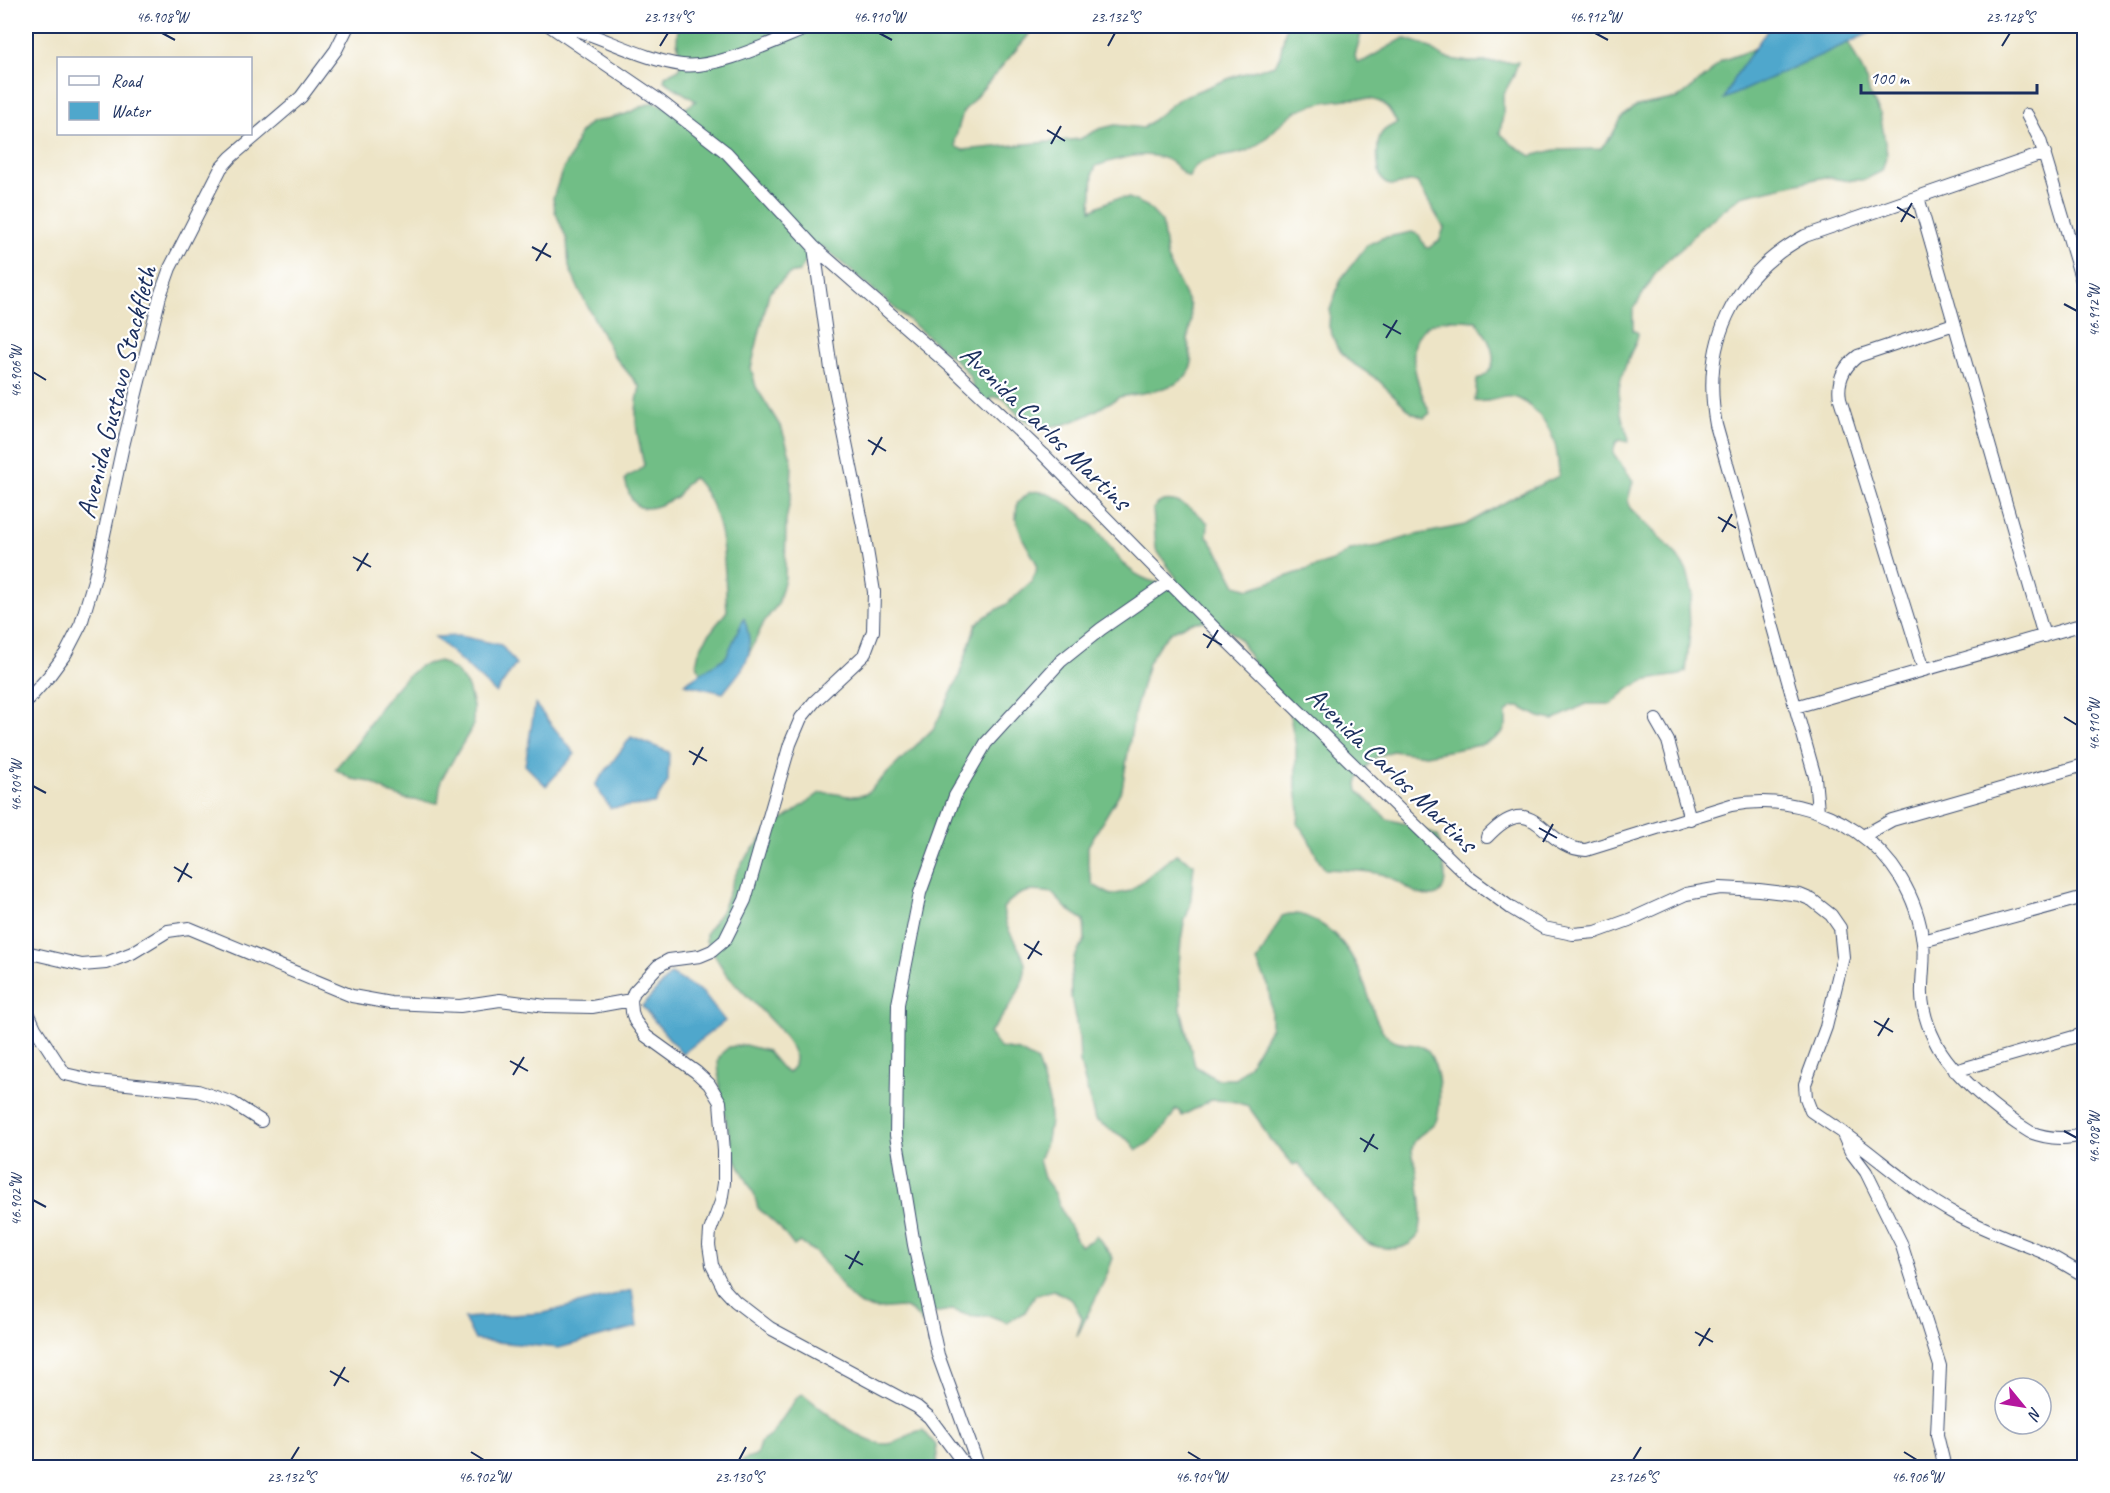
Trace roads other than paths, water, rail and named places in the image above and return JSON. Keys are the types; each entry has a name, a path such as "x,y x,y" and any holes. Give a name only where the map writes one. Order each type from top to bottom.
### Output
{"street":[{"name":"Avenida Gustavo Stackfleth","path":"26,702 66,653 81,624 95,577 152,324 170,268 221,168 253,137 301,97 336,50 348,26"},
{"name":"Avenida Carlos Martins","path":"550,26 660,101 728,153 814,248 950,366 1043,454 1168,582 1470,878 1511,908 1544,928 1573,934 1596,932 1686,894 1720,888 1800,895 1825,909 1840,928 1843,957 1826,1027 1805,1084 1806,1098 1811,1111 1842,1132 1851,1152 1866,1173 1901,1243 1940,1366 1937,1435 1945,1467"},
{"path":"564,26 683,66 727,58 813,26"},
{"path":"2027,115 2045,153 2085,288"},
{"path":"1818,811 1815,777 1716,425 1711,393 1712,369 1717,345 1728,314 1754,275 1778,253 1805,236 2045,153"},
{"path":"1917,197 2044,636"},
{"path":"814,248 831,369 874,592 873,631 864,655 815,701 801,718 790,744 745,900 725,940 700,956 662,963 640,984 631,1000 632,1012 646,1035 696,1072 709,1084 720,1102 724,1183 722,1202 711,1231 709,1245 712,1265 724,1289 735,1301 771,1329 917,1407 929,1417 967,1467"},
{"path":"1924,670 1840,399 1839,384 1844,371 1858,356 1954,324"},
{"path":"979,1467 938,1355 914,1245 896,1135 898,1004 920,893 954,796 986,743 1061,661 1101,629 1168,582"},
{"path":"1795,707 2085,624"},
{"path":"1656,720 1668,741 1690,819"},
{"path":"1863,836 1892,820 2085,765"},
{"path":"1487,837 1500,825 1522,816 1532,819 1568,846 1586,850 1750,801 1785,802 1818,811 1849,826 1863,836 1887,861 1906,889 1923,942 1922,989 1926,1016 1935,1042 1955,1071 2030,1132 2062,1139 2085,1134"},
{"path":"1923,942 2085,897"},
{"path":"26,952 82,965 106,963 132,953 168,931 189,928 352,996 391,1003 460,1006 500,1000 546,1006 592,1007 631,1000"},
{"path":"26,1008 35,1028 65,1074 96,1082 198,1091 233,1103 261,1121"},
{"path":"1955,1071 2085,1034"},
{"path":"1842,1132 1884,1166 1954,1214 2041,1251 2085,1275"}],"water":[{"path":"1770,26 1885,26 1724,99 1734,78"},
{"path":"744,618 749,642 747,659 738,675 723,693 684,684 726,657"},
{"path":"460,636 501,645 516,664 496,693 435,637"},
{"path":"535,704 575,754 546,786 525,765"},
{"path":"631,737 669,752 668,781 654,804 610,808 595,785"},
{"path":"671,974 702,992 725,1021 682,1054 642,1006"},
{"path":"632,1290 637,1327 559,1348 475,1340 464,1318 544,1313"}]}
